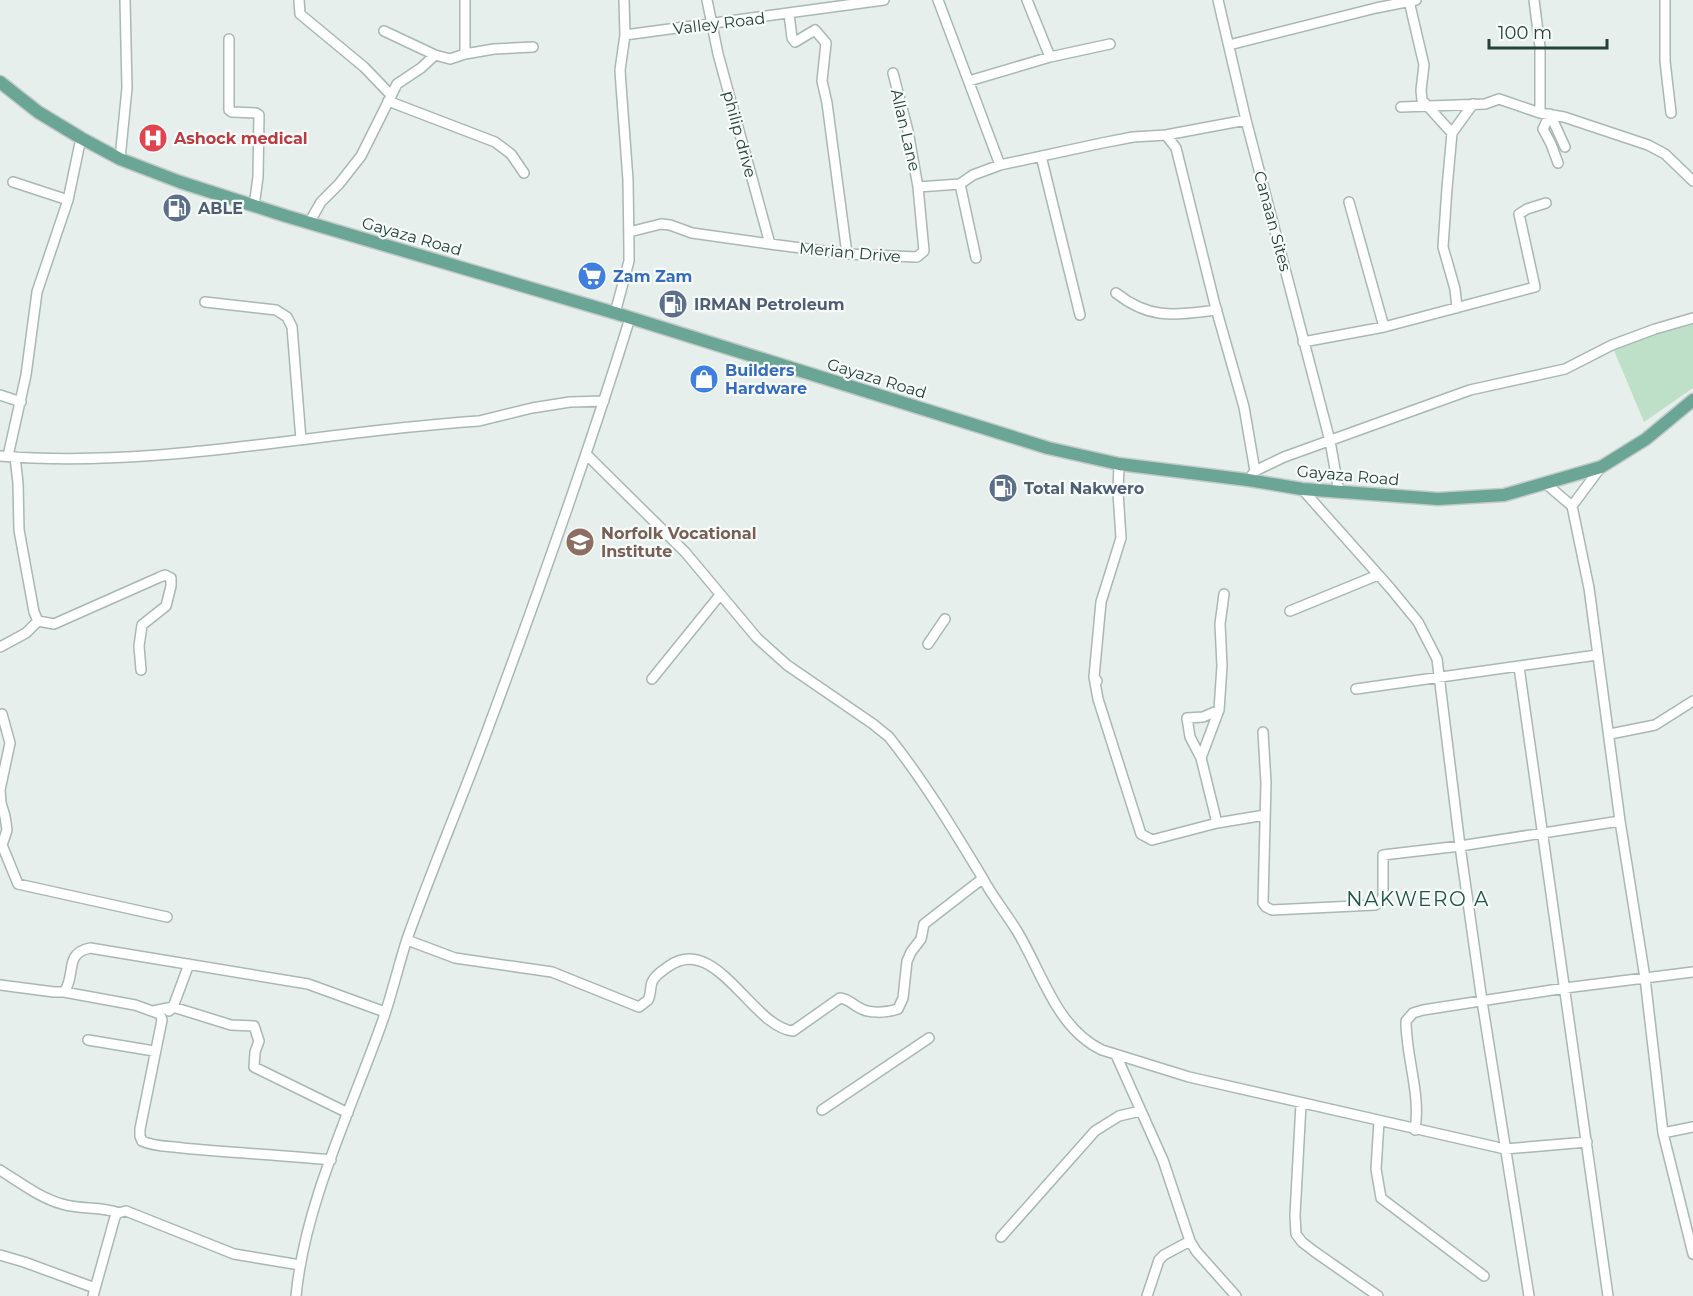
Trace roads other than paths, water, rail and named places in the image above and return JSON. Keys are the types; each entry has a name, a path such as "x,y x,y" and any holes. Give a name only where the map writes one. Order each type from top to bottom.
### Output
{"main road":[{"name":"Gayaza Road","path":"0,82 38,112 81,138 120,159 180,182 309,223 615,313 1048,448 1119,464 1252,476 1302,489 1339,492 1438,499 1504,495 1601,467 1646,439 1692,403"}],"street":[{"path":"120,159 127,88 126,0"},
{"path":"299,0 300,14 364,67 389,98 495,142 511,154 524,172"},
{"path":"465,0 465,54"},
{"path":"615,313 628,261 628,180 620,70 625,35 624,0"},
{"name":"philip drive","path":"707,0 711,24 770,244"},
{"name":"Valley Road","path":"625,35 884,0"},
{"path":"939,0 1000,165"},
{"path":"1027,0 1050,57"},
{"name":"Canaan Sites","path":"1218,0 1246,120 1330,441 1339,492"},
{"path":"1533,0 1545,113 1543,129 1558,164"},
{"path":"1665,0 1665,61 1671,113"},
{"path":"1229,45 1380,4 1413,1 1424,65 1422,100 1452,133"},
{"path":"789,14 792,38 795,42 815,30 826,43 822,81 828,103 847,254"},
{"path":"384,31 435,55 450,59 465,54 513,47 533,47"},
{"path":"228,39 229,110 256,113 259,116 258,177 254,206"},
{"path":"969,81 1050,57 1110,44"},
{"path":"309,223 321,202 361,156 397,84 421,68 435,55"},
{"name":"Allan Lane","path":"893,73 908,131 918,187"},
{"path":"1401,106 1485,104 1498,99 1564,117 1648,145 1665,154 1693,181"},
{"path":"1457,308 1455,289 1443,247 1452,133 1473,104"},
{"path":"1545,113 1564,147"},
{"path":"918,187 960,184 1000,165 1133,137 1166,135 1246,120"},
{"path":"1166,135 1176,148 1244,406 1252,476 1284,457 1470,390 1565,369 1612,345 1693,318"},
{"path":"38,621 34,612 19,530 18,483 8,456 21,402 38,292 68,200 81,138"},
{"path":"1041,156 1080,315"},
{"path":"13,182 68,200"},
{"path":"960,184 976,258"},
{"name":"Merian Drive","path":"628,232 661,224 692,233 847,254 917,257 924,251 918,187"},
{"path":"1349,202 1384,327"},
{"path":"1303,342 1384,327 1535,287 1519,214 1546,203"},
{"path":"1116,293 1132,305 1159,314 1189,314 1217,310"},
{"path":"205,302 276,310 287,317 292,327 301,440"},
{"path":"296,1296 300,1265 331,1160 385,1012 407,940 487,732 587,455 630,318"},
{"path":"0,395 21,402"},
{"path":"8,456 76,460 147,457 479,421 570,402 604,401"},
{"path":"587,455 685,552 757,638 780,659 889,737 957,835 982,879 1018,932 1050,993 1073,1029 1090,1045 1189,1077 1505,1149 1587,1142"},
{"path":"1119,464 1121,538 1101,602 1096,679 1098,699 1141,834 1152,840 1217,823 1265,814"},
{"path":"1572,506 1601,467"},
{"path":"1545,483 1572,506 1589,588 1620,821 1645,978 1664,1133 1693,1254"},
{"path":"1302,489 1418,622 1437,660 1482,1001 1529,1296"},
{"path":"1290,611 1378,575"},
{"path":"38,621 54,624 160,577 168,576 172,581 166,606 146,620 140,632 141,670"},
{"path":"1201,758 1219,710 1224,594"},
{"path":"652,679 720,595"},
{"path":"928,644 945,619"},
{"path":"0,647 26,633 38,621"},
{"path":"1356,689 1597,655"},
{"path":"1519,667 1608,1296"},
{"path":"1610,734 1655,725 1693,701"},
{"path":"1217,823 1201,758 1190,737 1187,718 1203,717 1219,710"},
{"path":"2,714 10,743 3,757 0,790 7,830 1,845 18,884 167,917"},
{"path":"1263,732 1266,783 1263,903 1272,910 1375,905 1381,901 1383,896 1383,855 1460,846 1620,821"},
{"path":"407,940 455,958 552,972 639,1007 647,1003 652,982 664,970 673,963 685,959 698,960 716,970 772,1022 793,1031 840,998 864,1010 882,1012 898,1009 903,998 907,961 910,952 921,939 924,924 982,879"},
{"path":"64,992 70,980 75,955 80,950 90,948 308,984 385,1012"},
{"path":"189,964 172,1007 162,1020 140,1129 142,1141 162,1146 229,1153 331,1160"},
{"path":"1415,1130 1418,1108 1406,1032 1408,1017 1423,1010 1565,988 1693,972"},
{"path":"0,985 64,992 135,1005 160,1014 162,1020"},
{"path":"153,1011 172,1007 231,1025 254,1026 259,1041 255,1052 254,1067 348,1113"},
{"path":"822,1110 929,1038"},
{"path":"88,1040 154,1052"},
{"path":"1116,1055 1163,1160 1190,1241 1196,1251 1236,1296"},
{"path":"1301,1104 1294,1215 1296,1234 1315,1252 1378,1296"},
{"path":"1002,1237 1095,1131 1119,1116 1140,1111"},
{"path":"1379,1122 1376,1169 1381,1198 1484,1276"},
{"path":"1664,1133 1693,1127"},
{"path":"0,1170 36,1192 63,1204 108,1209 119,1213 126,1211 234,1254 300,1265"},
{"path":"0,1255 24,1262 94,1292 113,1223 119,1213"},
{"path":"1147,1296 1159,1260 1190,1241"}],"place":[{"name":"Ashock medical","path":"153,138"},
{"name":"ABLE","path":"177,208"},
{"name":"Zam Zam","path":"592,276"},
{"name":"IRMAN Petroleum","path":"673,304"},
{"name":"Builders Hardware","path":"704,379"},
{"name":"Total Nakwero","path":"1003,488"},
{"name":"Norfolk Vocational Institute","path":"580,542"}],"district":[{"name":"NAKWERO A","path":"1418,899"}]}
